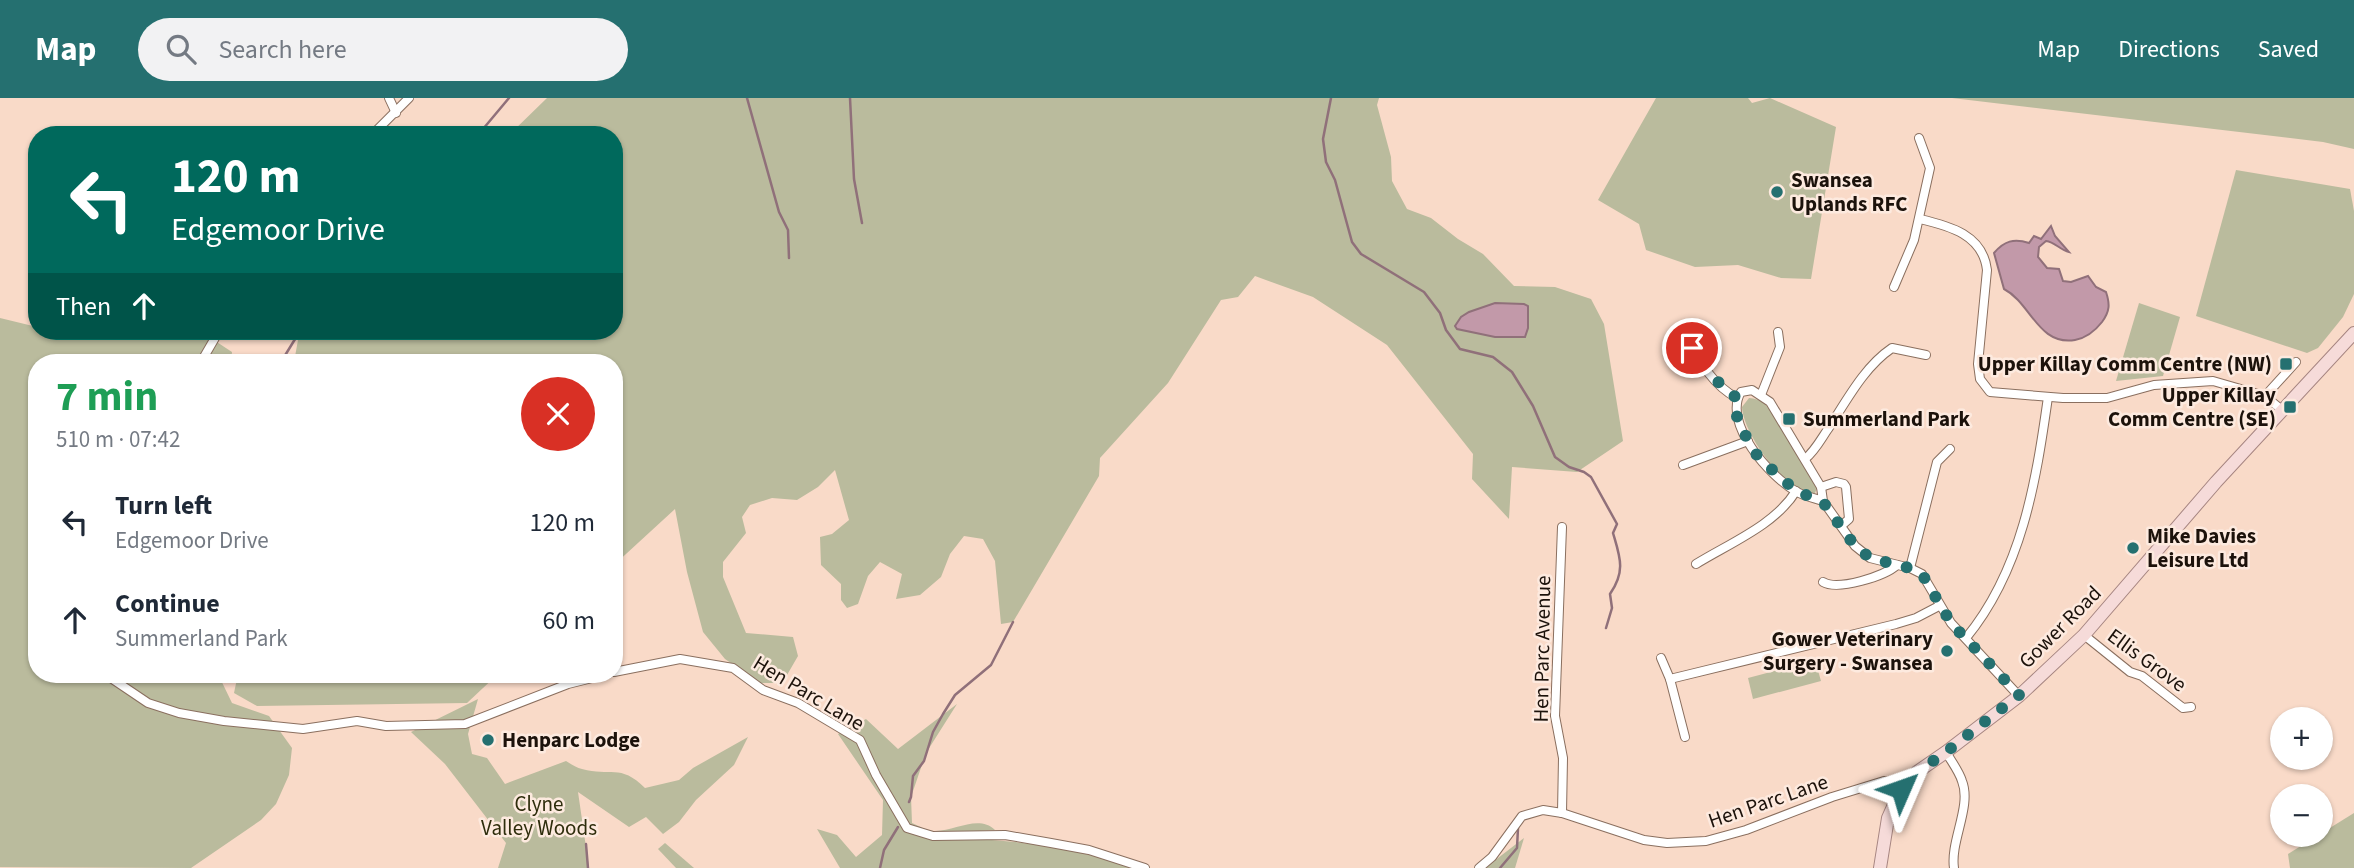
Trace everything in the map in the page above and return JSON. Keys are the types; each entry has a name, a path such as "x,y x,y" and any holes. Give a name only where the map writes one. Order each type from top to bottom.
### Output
{"main road":[{"name":"Gower Road","path":"1880,868 1888,818 1901,789 1917,772 2019,695 2084,635 2282,410 2354,333"}],"street":[{"path":"389,98 396,113"},
{"path":"382,126 409,98"},
{"path":"1894,287 1914,240 1930,168 1919,138"},
{"path":"1920,219 1963,233 1978,244 1986,257 1978,364 1980,379 1990,392 2107,398 2154,385 2213,382 2265,396 2282,410"},
{"path":"1685,330 1692,348 1705,367 1723,388 1737,398"},
{"path":"1761,395 1780,347 1778,332"},
{"path":"1805,459 1816,448 1878,357 1892,348 1926,355"},
{"path":"2265,396 2296,362"},
{"path":"1823,502 1796,491 1758,457 1737,421 1737,398 1741,392 1752,390 1761,395 1776,411 1821,487 1823,502 1855,546 1870,558 1910,568 1927,579 1939,606 2019,695"},
{"path":"1966,638 1992,599 2025,522 2038,466 2048,397"},
{"path":"1683,465 1748,441"},
{"path":"1910,568 1937,463 1950,449"},
{"path":"1821,487 1836,482 1846,487 1849,519 1841,526"},
{"path":"1696,564 1773,517 1790,501 1796,491"},
{"name":"Hen Parc Avenue","path":"1562,527 1555,716 1563,758 1562,813"},
{"path":"1824,582 1829,586 1857,582 1890,571 1897,565"},
{"path":"1670,679 1896,624 1916,618 1939,606"},
{"name":"Ellis Grove","path":"2084,635 2130,672 2145,672 2183,708 2190,707"},
{"path":"1661,658 1670,679 1685,737"},
{"name":"Hen Parc Lane","path":"623,670 680,659 733,668 763,690 798,703 860,740 876,775 907,828 933,836 1005,835 1089,850 1145,868"},
{"path":"118,683 148,703 179,713 224,721 303,729 357,721 386,726 465,724 572,683"},
{"path":"1946,752 1963,782 1965,794 1952,857 1954,868"},
{"name":"Hen Parc Lane","path":"1562,813 1644,840 1667,843 1706,841 1746,830 1832,797 1884,781 1901,789"},
{"path":"1479,868 1492,857 1522,816 1543,810 1562,813"}],"green space":[{"path":"547,98 1379,98 1377,105 1391,157 1392,181 1407,209 1431,218 1483,254 1514,286 1555,287 1591,299 1604,324 1623,441 1577,472 1512,467 1509,519 1472,479 1473,454 1387,345 1313,297 1255,276 1238,297 1221,300 1168,383 1100,458 1099,476 1013,622 1001,624 995,561 983,539 964,536 950,554 941,577 920,595 896,599 902,574 880,562 868,576 858,604 847,608 841,600 841,584 821,565 820,537 832,534 849,520 835,470 818,487 797,500 772,498 750,505 742,517 746,533 723,562 723,577 746,633 793,637 798,656 787,675 777,683 760,683 725,659 703,632 687,572 675,509 623,557 623,354 295,354 298,340 623,340 623,126 518,126"},
{"path":"1656,98 1748,98 1752,103 1770,98 1836,127 1811,279 1781,278 1738,265 1695,267 1646,250 1639,224 1598,200"},
{"path":"1952,98 2354,98 2354,149 2323,142"},
{"path":"2236,170 2350,189 2354,211 2354,294 2343,317 2318,348 2307,353 2196,316"},
{"path":"2139,303 2180,317 2163,376 2116,381"},
{"path":"0,318 28,325 28,340 214,340 232,354 28,354 28,683 222,683 232,703 269,716 292,748 289,775 276,804 261,820 191,868 0,867"},
{"path":"1749,398 1763,402 1768,407 1817,488 1815,493 1792,485 1758,447 1744,419 1742,407"},
{"path":"1815,660 1821,681 1753,699 1748,678"},
{"path":"236,683 488,683 467,703 257,706 234,693"},
{"name":"Clyne Valley Woods","path":"478,699 468,734 472,754 487,758 505,784 566,761 582,769 621,773 645,788 679,780 693,768 748,737 734,765 696,800 679,822 663,834 646,817 629,827 578,792 589,868 498,868 506,843 445,764 411,732"},
{"path":"957,704 926,753 911,797 912,823 934,831 974,824 988,825 995,830 965,832 960,838 1048,846 1132,868 840,868 817,829 837,835 856,857 882,835 883,800 838,734 866,719 898,749"},
{"path":"2354,813 2354,868 2290,868 2288,854 2299,847 2333,847 2333,826"},
{"path":"1524,838 1515,868 1485,868"},
{"name":"Clyne Valley Woods","path":"665,843 694,868 676,868 658,849"}],"shaded area":[{"path":"2051,226 2055,236 2069,252 2046,241 2039,247 2038,257 2047,268 2059,269 2063,281 2071,282 2088,276 2096,287 2106,292 2108,300 2105,318 2087,336 2075,340 2052,337 2013,295 2004,289 1994,253 2010,242 2029,243 2034,236 2041,239"},
{"path":"1495,303 1528,306 1528,328 1525,337 1495,337 1457,329 1455,326 1461,317 1469,312"}],"waterway":[{"path":"486,126 509,98"},
{"path":"747,98 779,212 788,230 789,258"},
{"path":"850,98 854,179 862,223"},
{"path":"1331,98 1323,139 1326,162 1335,180 1352,242 1361,254 1424,292 1440,313 1446,330 1460,349 1493,357 1512,372 1533,406 1555,457 1591,477 1617,524 1613,533 1620,571 1610,594 1612,608 1606,628"},
{"path":"286,354 294,340"},
{"path":"909,802 913,776 924,761 933,732 943,714 955,695 991,665 1013,622"},
{"path":"880,868 884,850 898,827"},
{"path":"1500,868 1517,848 1518,828"},
{"path":"586,844 588,868"}],"place":[{"name":"Swansea Uplands RFC","path":"1777,192"},
{"name":"Upper Killay Comm Centre (NW)","path":"2286,364"},
{"name":"Upper Killay Comm Centre (SE)","path":"2290,407"},
{"name":"Summerland Park","path":"1789,419"},
{"name":"Mike Davies Leisure Ltd","path":"2133,548"},
{"name":"Gower Veterinary Surgery - Swansea","path":"1947,651"},
{"name":"Henparc Lodge","path":"488,740"}],"route":[{"path":"1692,348 1723,388 1737,398 1737,421 1758,457 1796,491 1823,502 1855,546 1870,558 1910,568 1922,574 1951,623 2019,695 1983,725 1917,772 1901,789"}]}
